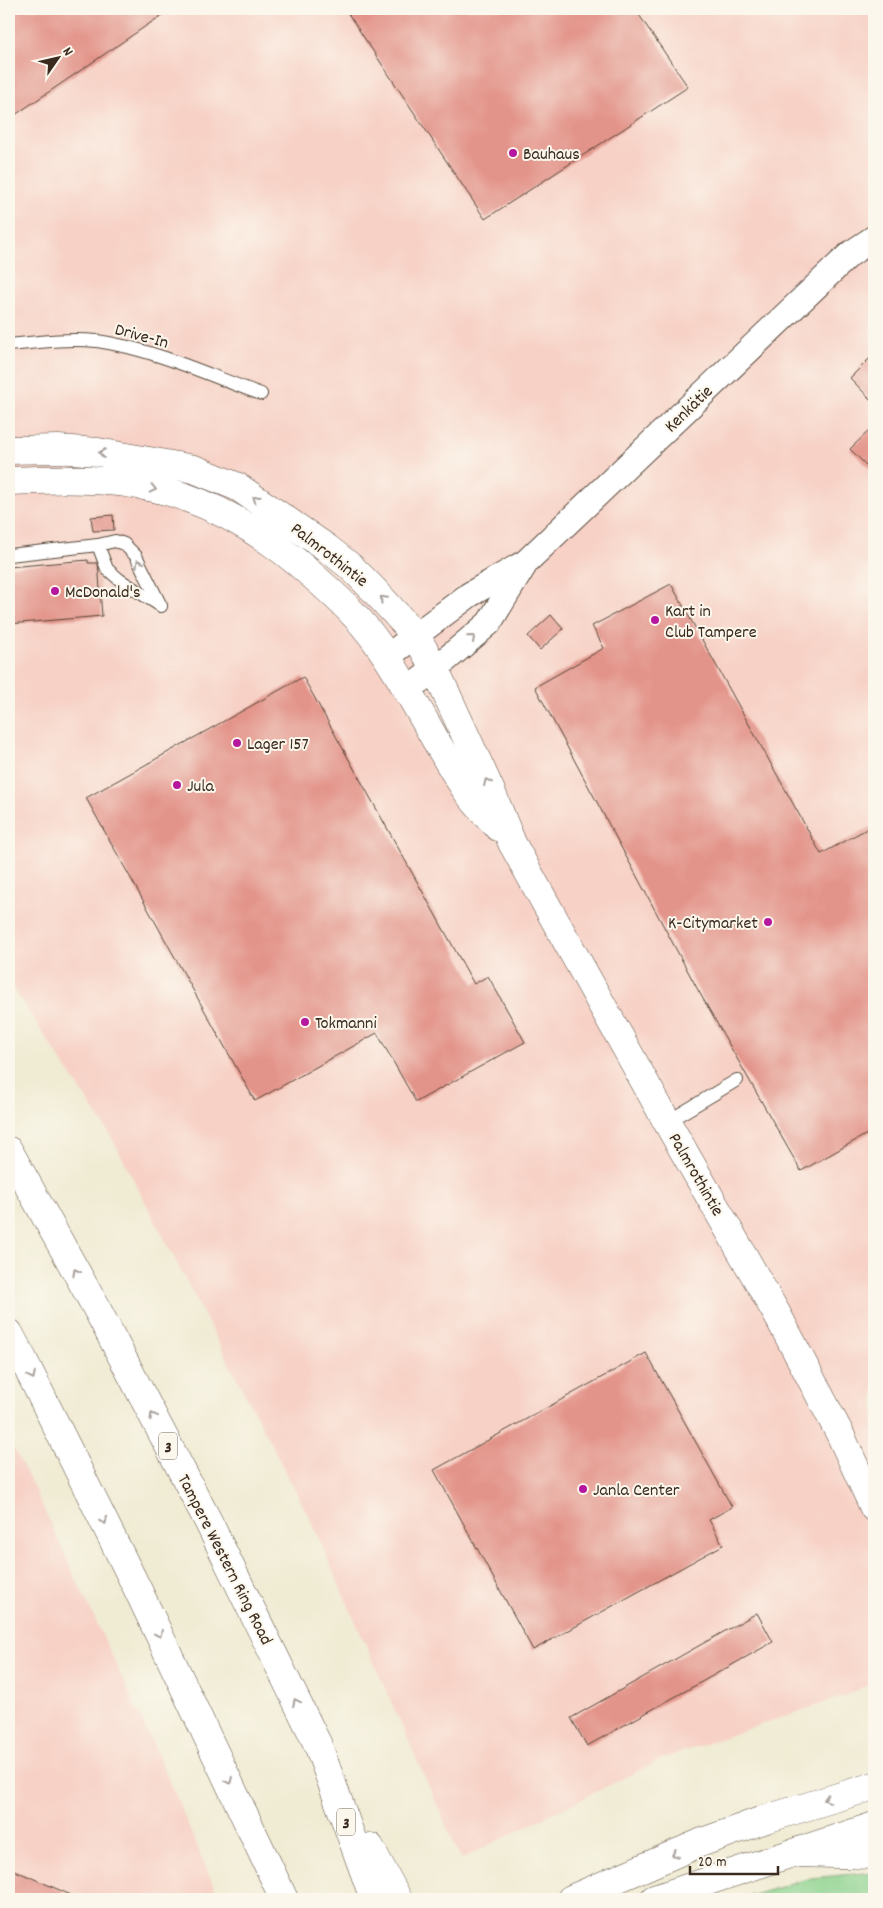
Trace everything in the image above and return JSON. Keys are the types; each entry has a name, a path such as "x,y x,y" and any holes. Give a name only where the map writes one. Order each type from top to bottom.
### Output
{"main road":[{"name":"Palmrothintie","path":"9,450 58,449 98,452 194,469 238,487 327,548 351,567 416,636 435,669 491,791 512,843 667,1122 778,1316 840,1434 874,1508"},
{"name":"Palmrothintie","path":"9,482 53,479 126,483 184,497 222,513 277,547 300,564 345,604 364,626 408,690 467,791 512,843"},
{"name":"Tampere Western Ring Road","path":"9,1151 98,1311 203,1512 318,1745 389,1897"},
{"path":"9,1333 138,1590 284,1899"},
{"path":"571,1899 700,1843 874,1786"},
{"path":"654,1899 795,1854 874,1826"},
{"path":"795,1854 874,1855"}],"street":[{"name":"Kenkätie","path":"850,254 874,218"},
{"name":"Kenkätie","path":"387,657 469,595 526,562 850,254 874,238"},
{"name":"Kenkätie","path":"408,690 489,623 526,562"}],"lane":[{"name":"Drive-In","path":"9,345 63,340 96,341 143,350 261,394"},
{"path":"9,555 98,545 115,541 124,544 136,556 161,606 120,580 107,569 98,545"},
{"path":"667,1122 737,1080"}],"shaded area":[{"path":"9,9 874,9 874,1682 844,1696 664,1758 461,1859 310,1519 111,1136 9,982"},
{"path":"9,1439 34,1488 168,1777 219,1899 9,1899"}],"green space":[{"path":"874,1872 874,1899 739,1899 811,1878"}],"building":[{"path":"9,9 171,9 9,119"},
{"name":"Bauhaus","path":"345,9 635,9 688,87 485,219"},
{"path":"874,354 874,403 850,378"},
{"path":"874,426 874,473 850,449"},
{"path":"113,515 114,530 93,531 91,517"},
{"name":"McDonald's","path":"88,560 88,563 98,563 102,616 9,624 9,567"},
{"name":"K-Citymarket","path":"671,584 821,854 874,825 874,1130 801,1171 698,990 535,687 604,648 592,626"},
{"path":"551,615 563,629 540,650 528,636"},
{"path":"303,677 474,984 488,976 525,1042 416,1102 377,1033 255,1101 86,798"},
{"name":"Janla Center","path":"646,1353 732,1507 709,1520 723,1545 533,1650 434,1470"},
{"path":"757,1613 773,1642 587,1746 571,1718"},
{"path":"9,1868 71,1895 70,1899 9,1899"}],"place":[{"name":"Bauhaus","path":"513,153"},
{"name":"McDonald's","path":"55,591"},
{"name":"Kart in Club Tampere","path":"655,620"},
{"name":"Lager 157","path":"237,743"},
{"name":"Jula","path":"177,785"},
{"name":"K-Citymarket","path":"768,922"},
{"name":"Tokmanni","path":"305,1022"},
{"name":"Janla Center","path":"583,1489"}]}
